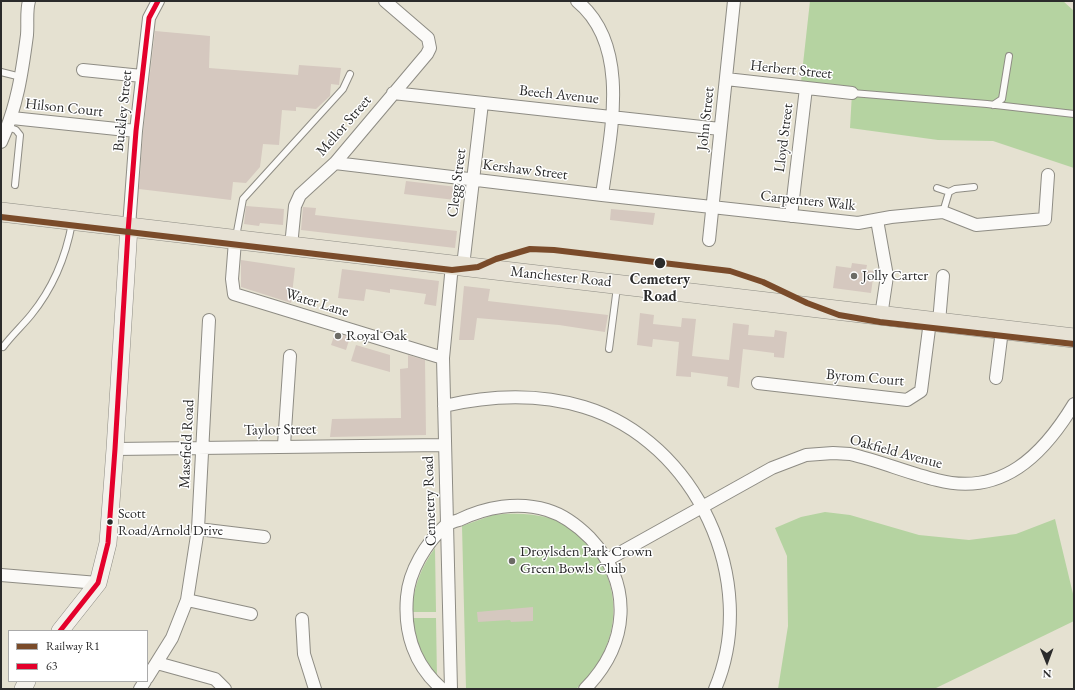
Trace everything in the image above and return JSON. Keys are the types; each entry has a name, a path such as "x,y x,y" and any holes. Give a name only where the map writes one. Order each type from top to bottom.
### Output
{"main road":[{"name":"Manchester Road","path":"1,212 235,241 617,283 881,316 1074,338"}],"street":[{"path":"1,142 10,122 21,77 27,32 29,1"},
{"name":"Buckley Street","path":"128,227 136,131 149,18 158,1"},
{"name":"Mellor Street","path":"291,246 295,206 300,195 335,163 427,54 430,43 428,38 423,32 385,1"},
{"path":"576,1 586,10 594,21 604,42 609,55 613,84 612,117 602,195"},
{"name":"John Street","path":"709,240 734,1"},
{"path":"83,70 142,76"},
{"name":"Herbert Street","path":"726,79 852,93"},
{"name":"Lloyd Street","path":"791,216 806,88"},
{"name":"Beech Avenue","path":"393,93 720,129"},
{"name":"Clegg Street","path":"458,266 473,180 482,103"},
{"name":"Hilson Court","path":"10,122 136,131"},
{"name":"Kershaw Street","path":"335,163 712,207"},
{"name":"Carpenters Walk","path":"712,207 858,223 943,212 976,225 1045,219 1048,175"},
{"path":"877,220 887,276 881,316"},
{"path":"61,630 98,583 108,543 128,227"},
{"name":"Water Lane","path":"235,241 232,279 234,294 443,358"},
{"name":"Cemetery Road","path":"451,689 443,358 458,266"},
{"name":"Byrom Court","path":"758,383 907,400 921,391 943,276"},
{"name":"Masefield Road","path":"148,676 172,638 187,600 198,529 210,320"},
{"path":"996,378 1002,330"},
{"path":"284,445 290,356"},
{"path":"444,406 487,397 516,396 566,402 605,415 628,428 661,451 702,507 717,538 724,562 730,611 725,657 715,689"},
{"name":"Oakfield Avenue","path":"607,560 772,468 796,458 820,454 850,454 952,483 965,484 985,482 1005,474 1035,456 1054,434 1074,404"},
{"name":"Taylor Street","path":"115,449 203,446 444,444"},
{"path":"442,689 423,668 408,635 406,614 408,594 417,563 432,540 446,525 491,508 528,506 547,510 562,516 580,528 607,560 621,595 620,624 616,641 605,666 585,689"},
{"path":"198,529 264,537"},
{"path":"1,575 98,583"},
{"path":"187,600 250,614"},
{"path":"302,619 304,654 315,689"},
{"path":"157,663 215,679 226,689"}],"lane":[{"path":"993,104 1002,99 1009,56"},
{"path":"1,72 21,77"},
{"path":"235,241 243,199 343,89 350,74"},
{"path":"852,93 993,104 1074,114"},
{"path":"10,122 20,135 15,185"},
{"path":"943,212 949,192 954,189 974,187"},
{"path":"937,188 949,192"},
{"path":"3,347 13,333 31,315 50,287 65,254 72,221"},
{"path":"610,349 617,283"}],"green space":[{"path":"810,1 1063,1 1074,11 1074,168 993,141 938,140 850,128 852,93 801,82"},
{"path":"825,512 850,515 919,535 969,540 1016,534 1055,519 1074,598 1074,621 934,689 778,689 788,626 787,556 775,528 801,517"},
{"path":"504,514 539,516 550,518 562,523 577,534 591,548 602,565 610,584 613,603 613,622 609,640 601,658 590,674 576,689 466,689 462,526 493,515"},
{"path":"435,548 436,612 412,612 416,586 422,570"},
{"path":"412,618 436,618 437,679 421,650 415,635"}],"building":[{"path":"155,31 210,36 209,68 298,75 299,65 341,68 339,85 331,84 330,96 316,109 296,107 296,111 282,110 279,145 263,144 260,167 246,183 233,182 231,200 139,189 143,132"},
{"path":"406,181 457,187 455,200 404,194"},
{"path":"246,206 284,209 283,225 260,223 259,226 244,224"},
{"path":"303,207 316,208 315,215 457,231 455,248 301,230"},
{"path":"611,209 655,213 653,225 610,220"},
{"path":"241,260 295,268 291,303 241,287"},
{"path":"852,263 867,265 866,270 874,271 871,293 833,288 836,266 851,268"},
{"path":"342,269 439,281 436,306 424,304 426,294 390,289 390,293 366,289 364,301 338,298"},
{"path":"464,286 490,289 488,301 608,315 605,332 559,325 477,318 474,340 459,340"},
{"path":"640,313 654,315 653,324 681,327 682,318 696,319 692,356 729,360 733,323 749,325 748,335 774,337 775,330 787,332 784,358 774,357 774,353 743,349 739,388 727,386 728,377 691,372 691,377 676,376 679,342 653,339 652,347 637,345"},
{"path":"335,333 350,337 346,350 331,345"},
{"path":"356,345 390,355 390,372 351,361"},
{"path":"408,355 425,360 426,435 330,437 332,419 401,418 400,369 408,368"},
{"path":"533,607 533,621 511,622 510,620 478,622 477,612"}],"rail line":[{"name":"R1","path":"1,217 452,270 478,267 496,259 530,249 554,250 730,271 763,282 807,303 839,315 880,322 1074,344"}],"transit line":[{"name":"63","path":"61,630 98,583 108,543 136,131 149,18 158,1"}],"place":[{"name":"Cemetery Road","path":"660,263"},
{"name":"Jolly Carter","path":"854,276"},
{"name":"Royal Oak","path":"338,336"},
{"name":"Scott Road/Arnold Drive","path":"110,522"},
{"name":"Droylsden Park Crown Green Bowls Club","path":"512,561"}]}
